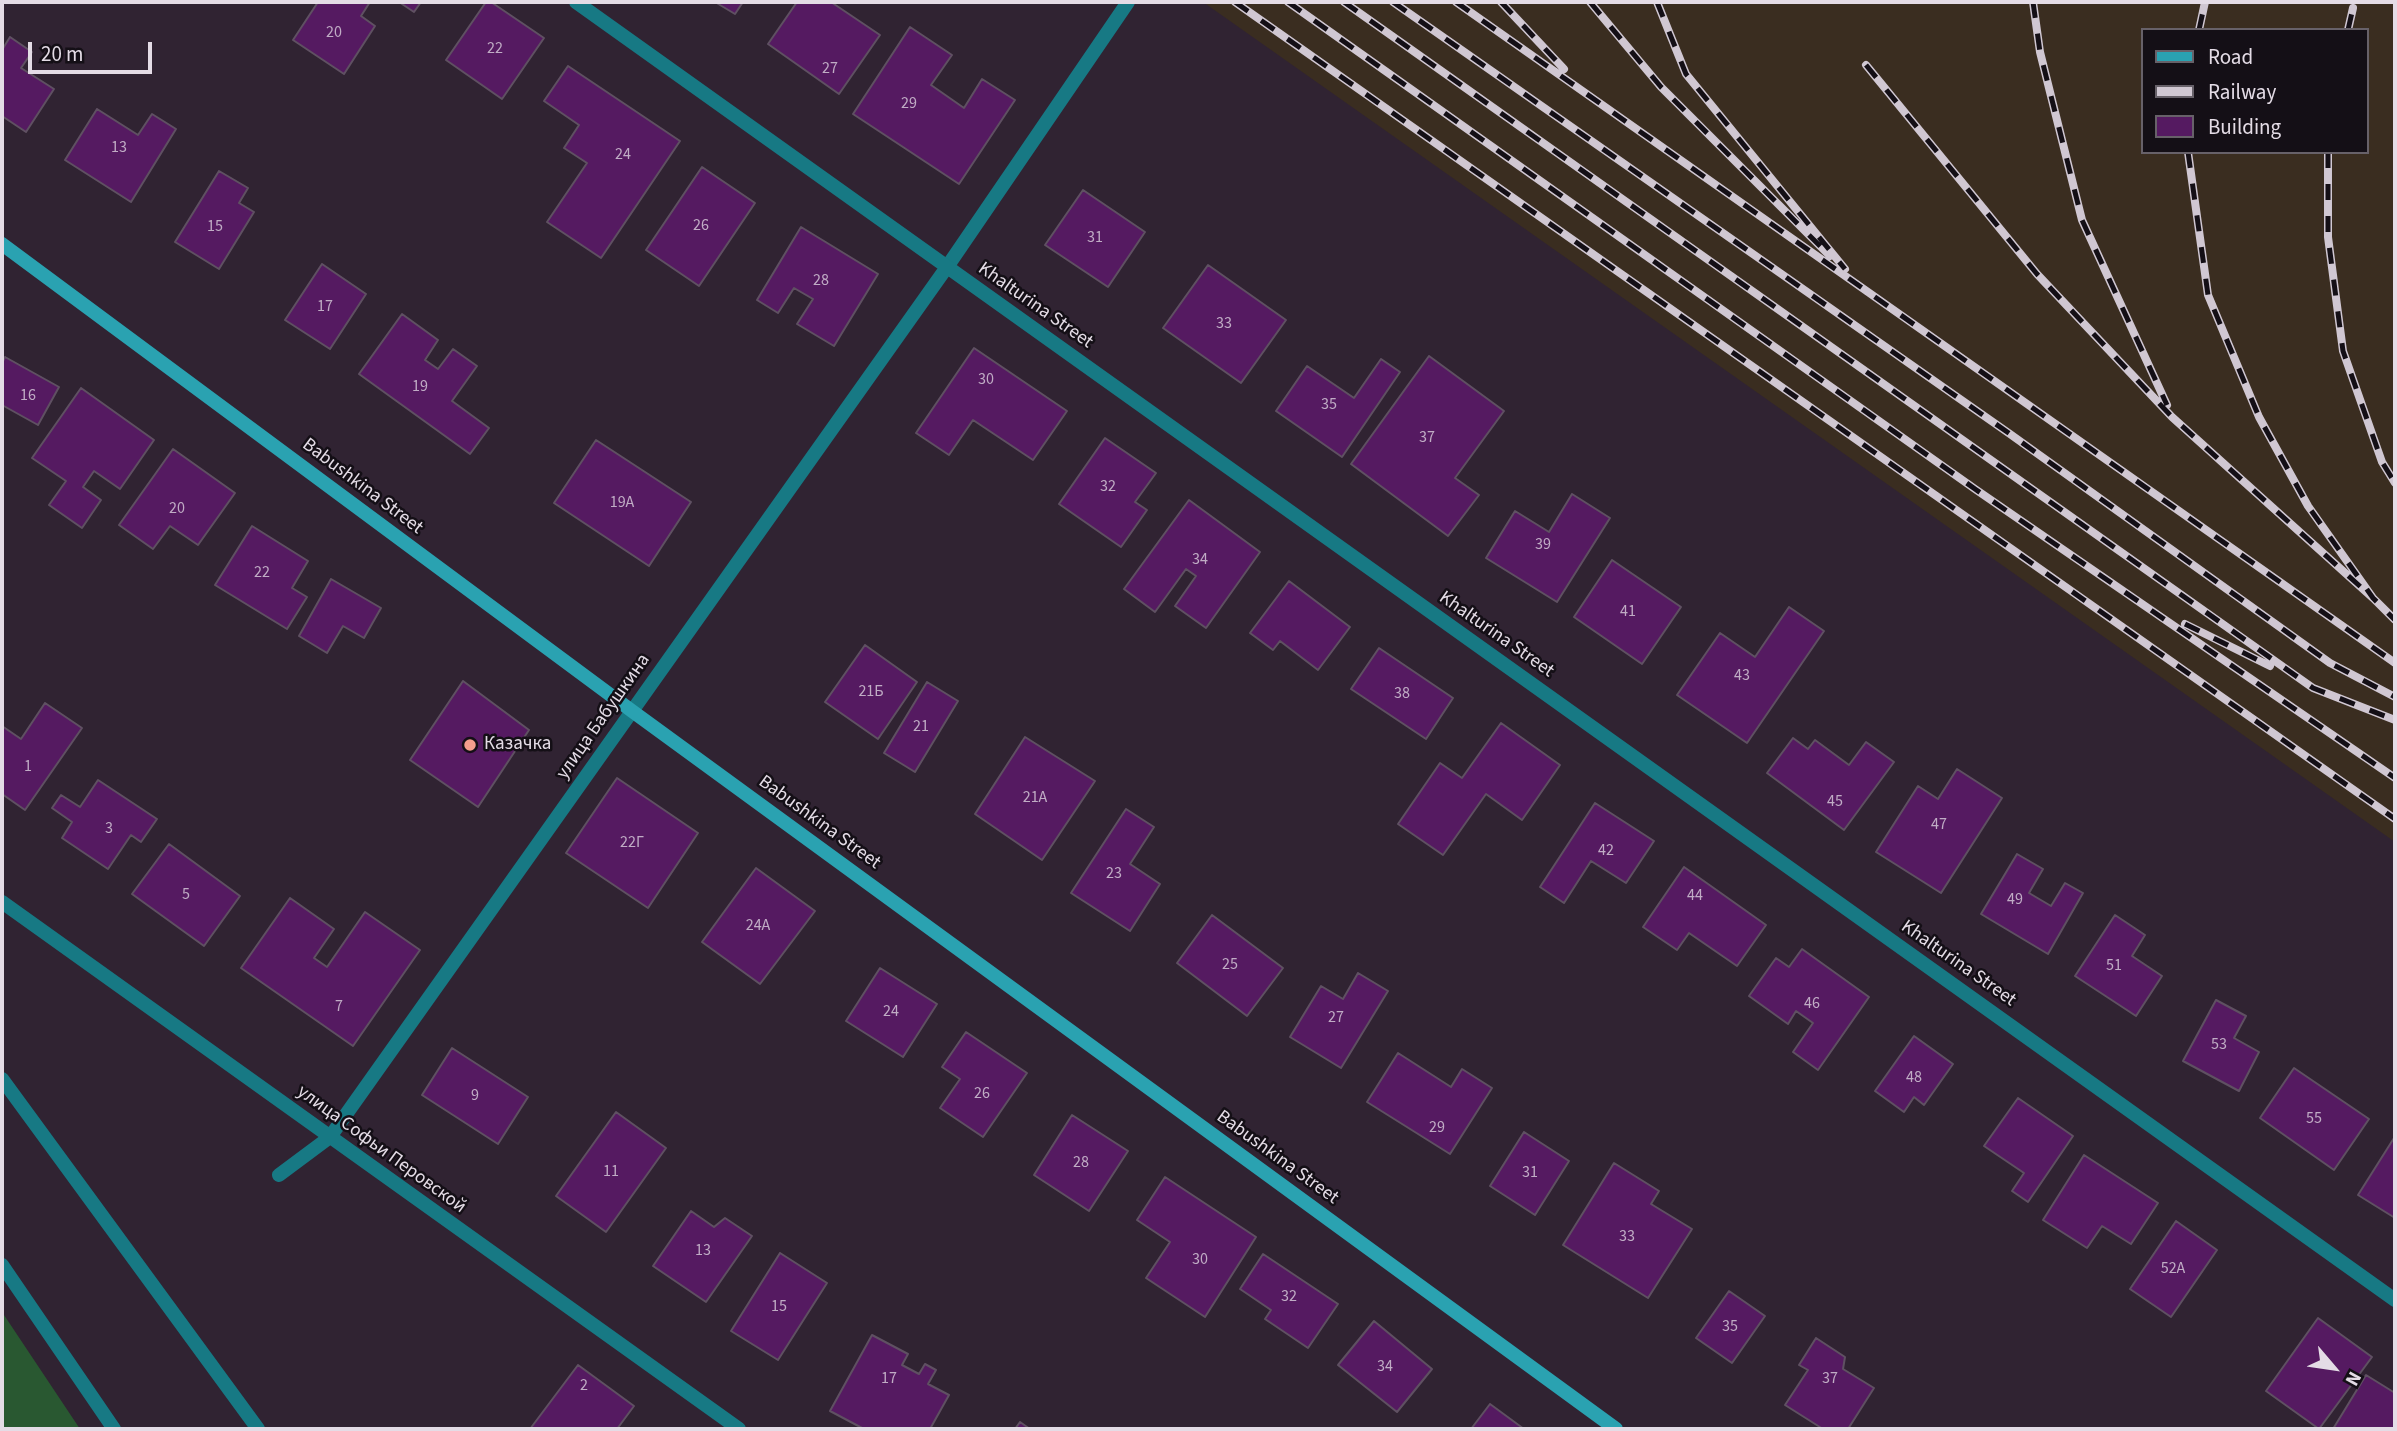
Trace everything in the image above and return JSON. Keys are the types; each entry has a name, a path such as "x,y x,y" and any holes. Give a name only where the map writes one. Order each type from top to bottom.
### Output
{"street":[{"name":"Khalturina Street","path":"576,2 2395,1300"},
{"name":"улица Бабушкина","path":"279,1175 330,1137 947,267 1129,2"},
{"name":"Babushkina Street","path":"2,244 632,711 1616,1429"},
{"name":"улица Софьи Перовской","path":"2,902 739,1429"},
{"path":"2,1079 258,1429"},
{"path":"2,1265 114,1429"}],"shaded area":[{"path":"1203,2 2395,2 2395,842"}],"green space":[{"path":"2,1312 80,1429 2,1429"}],"building":[{"path":"318,2 370,2 361,16 375,26 344,74 293,40"},
{"path":"399,2 421,2 414,12"},
{"path":"486,2 491,2 544,38 502,99 446,60"},
{"path":"715,2 743,2 735,14"},
{"path":"797,2 831,2 880,35 839,94 768,44"},
{"path":"910,27 952,55 931,85 964,108 982,79 1015,100 959,184 853,114"},
{"path":"10,37 32,52 21,68 54,89 26,132 2,116 2,50"},
{"path":"568,66 680,141 601,258 547,222 587,163 564,148 579,125 544,101"},
{"path":"97,109 138,135 152,114 176,129 131,202 65,160"},
{"path":"702,167 755,203 699,286 646,250"},
{"path":"219,171 248,188 239,203 254,212 219,269 175,242"},
{"path":"1083,190 1145,232 1108,287 1045,245"},
{"path":"801,227 878,274 834,346 797,324 813,299 794,288 778,313 757,300"},
{"path":"322,264 366,294 330,349 285,320"},
{"path":"1208,265 1286,320 1241,383 1163,328"},
{"path":"402,314 438,340 425,360 438,369 453,349 477,366 452,401 489,428 470,454 359,374"},
{"path":"974,348 1067,411 1033,460 973,420 949,455 916,433"},
{"path":"1429,356 1504,411 1455,478 1479,495 1448,536 1351,464"},
{"path":"5,357 59,387 38,425 2,405 2,363"},
{"path":"1381,359 1400,372 1342,457 1276,411 1307,366 1354,398"},
{"path":"81,388 154,440 120,489 94,471 83,487 101,500 82,528 49,505 66,481 32,458"},
{"path":"1105,438 1156,473 1135,502 1147,510 1121,547 1059,504"},
{"path":"596,440 691,502 649,566 554,503"},
{"path":"173,449 235,493 198,545 170,526 153,549 119,525"},
{"path":"1572,494 1610,518 1557,602 1486,558 1515,511 1549,532"},
{"path":"1189,500 1260,552 1206,628 1175,606 1196,576 1186,569 1155,612 1124,589"},
{"path":"252,526 308,561 292,588 307,597 287,629 215,585"},
{"path":"1612,560 1681,607 1642,664 1574,617"},
{"path":"331,579 381,608 364,638 343,626 327,653 299,636"},
{"path":"1289,581 1350,627 1318,670 1280,641 1273,650 1250,633"},
{"path":"1789,607 1824,631 1747,743 1677,695 1720,633 1755,657"},
{"path":"865,645 917,682 878,739 825,702"},
{"path":"1379,648 1453,698 1426,739 1351,689"},
{"name":"Казачка","path":"463,681 529,730 478,807 410,760"},
{"path":"927,682 958,701 915,772 884,753"},
{"path":"45,703 82,728 25,810 2,794 2,726 21,739"},
{"path":"1501,723 1560,765 1522,820 1486,794 1443,855 1398,824 1440,763 1462,778"},
{"path":"1025,737 1095,781 1042,860 975,814"},
{"path":"1793,738 1808,749 1815,740 1849,765 1866,742 1894,762 1844,830 1767,773"},
{"path":"1957,769 2002,798 1941,893 1876,852 1918,786 1938,799"},
{"path":"617,778 698,833 648,908 566,853"},
{"path":"98,780 157,819 141,842 131,835 108,869 62,838 72,822 52,808 61,795 80,807"},
{"path":"1595,803 1654,841 1626,883 1591,861 1564,903 1540,887"},
{"path":"1126,809 1154,827 1130,864 1160,884 1130,931 1071,893"},
{"path":"169,844 240,896 204,946 132,894"},
{"path":"2017,854 2043,869 2029,893 2051,906 2065,883 2083,893 2048,954 1981,914"},
{"path":"1684,867 1766,925 1737,966 1689,933 1677,950 1643,927"},
{"path":"756,868 815,911 760,984 702,942"},
{"path":"290,898 334,929 314,958 327,967 365,912 420,950 353,1046 241,968"},
{"path":"1212,915 1283,968 1247,1016 1177,963"},
{"path":"2115,915 2145,935 2132,956 2162,976 2136,1016 2075,976"},
{"path":"1802,949 1869,997 1818,1070 1793,1052 1813,1023 1796,1011 1788,1024 1749,996 1776,958 1789,967"},
{"path":"880,968 937,1004 903,1057 846,1021"},
{"path":"1358,973 1388,991 1341,1068 1290,1037 1321,986 1343,999"},
{"path":"2216,1000 2246,1016 2234,1038 2259,1052 2239,1091 2183,1061"},
{"path":"966,1032 1027,1073 983,1137 940,1108 960,1079 942,1067"},
{"path":"1914,1036 1953,1064 1924,1105 1914,1097 1904,1112 1875,1091"},
{"path":"452,1048 528,1097 498,1144 422,1095"},
{"path":"1398,1053 1451,1087 1462,1069 1492,1088 1450,1154 1367,1102"},
{"path":"2294,1068 2369,1119 2334,1170 2260,1118"},
{"path":"2018,1098 2073,1136 2028,1202 2012,1191 2024,1173 1984,1146"},
{"path":"616,1112 666,1148 606,1232 556,1196"},
{"path":"1072,1115 1128,1151 1089,1211 1034,1175"},
{"path":"1524,1132 1569,1161 1535,1215 1490,1186"},
{"path":"2395,1139 2395,1218 2358,1195"},
{"path":"2084,1155 2158,1203 2131,1244 2102,1226 2087,1248 2043,1220"},
{"path":"1614,1163 1659,1191 1651,1204 1692,1229 1648,1298 1563,1245"},
{"path":"1165,1177 1256,1237 1205,1317 1146,1278 1170,1242 1137,1220"},
{"path":"691,1211 714,1227 725,1218 752,1236 706,1302 653,1266"},
{"path":"2176,1221 2217,1250 2171,1317 2130,1289"},
{"path":"780,1253 827,1283 778,1360 731,1331"},
{"path":"1263,1254 1338,1304 1308,1348 1265,1319 1271,1310 1240,1289"},
{"path":"1729,1291 1765,1316 1732,1363 1696,1338"},
{"path":"2318,1318 2372,1357 2319,1429 2266,1391"},
{"path":"1374,1321 1432,1369 1397,1412 1338,1365"},
{"path":"872,1335 908,1354 902,1365 919,1374 925,1364 936,1370 928,1384 949,1395 930,1429 864,1429 830,1411"},
{"path":"1816,1338 1845,1357 1843,1369 1874,1388 1848,1429 1823,1429 1785,1405 1808,1370 1799,1365"},
{"path":"578,1365 634,1406 617,1429 530,1429"},
{"path":"2366,1375 2395,1393 2395,1429 2333,1429"},
{"path":"1490,1404 1524,1429 1471,1429"},
{"path":"1020,1422 1030,1429 1015,1429"}],"railway":[{"path":"1235,2 2395,819"},
{"path":"1288,2 1975,489 2395,778"},
{"path":"1344,2 2313,688 2395,720"},
{"path":"1393,2 2010,434 2330,663 2395,697"},
{"path":"1456,2 2395,663"},
{"path":"1501,2 1564,69"},
{"path":"1590,2 1661,87 1830,256"},
{"path":"1657,2 1686,74 1845,269"},
{"path":"2033,2 2040,52 2082,220 2167,405"},
{"path":"2199,28 2205,2"},
{"path":"2348,28 2353,8"},
{"path":"1866,65 2037,274 2172,417 2373,598"},
{"path":"2188,154 2208,295 2259,417 2308,506 2373,598 2395,620"},
{"path":"2328,154 2328,237 2343,351 2382,462 2395,483"},
{"path":"2185,624 2270,666"}],"place":[{"name":"Казачка","path":"470,745"}]}
